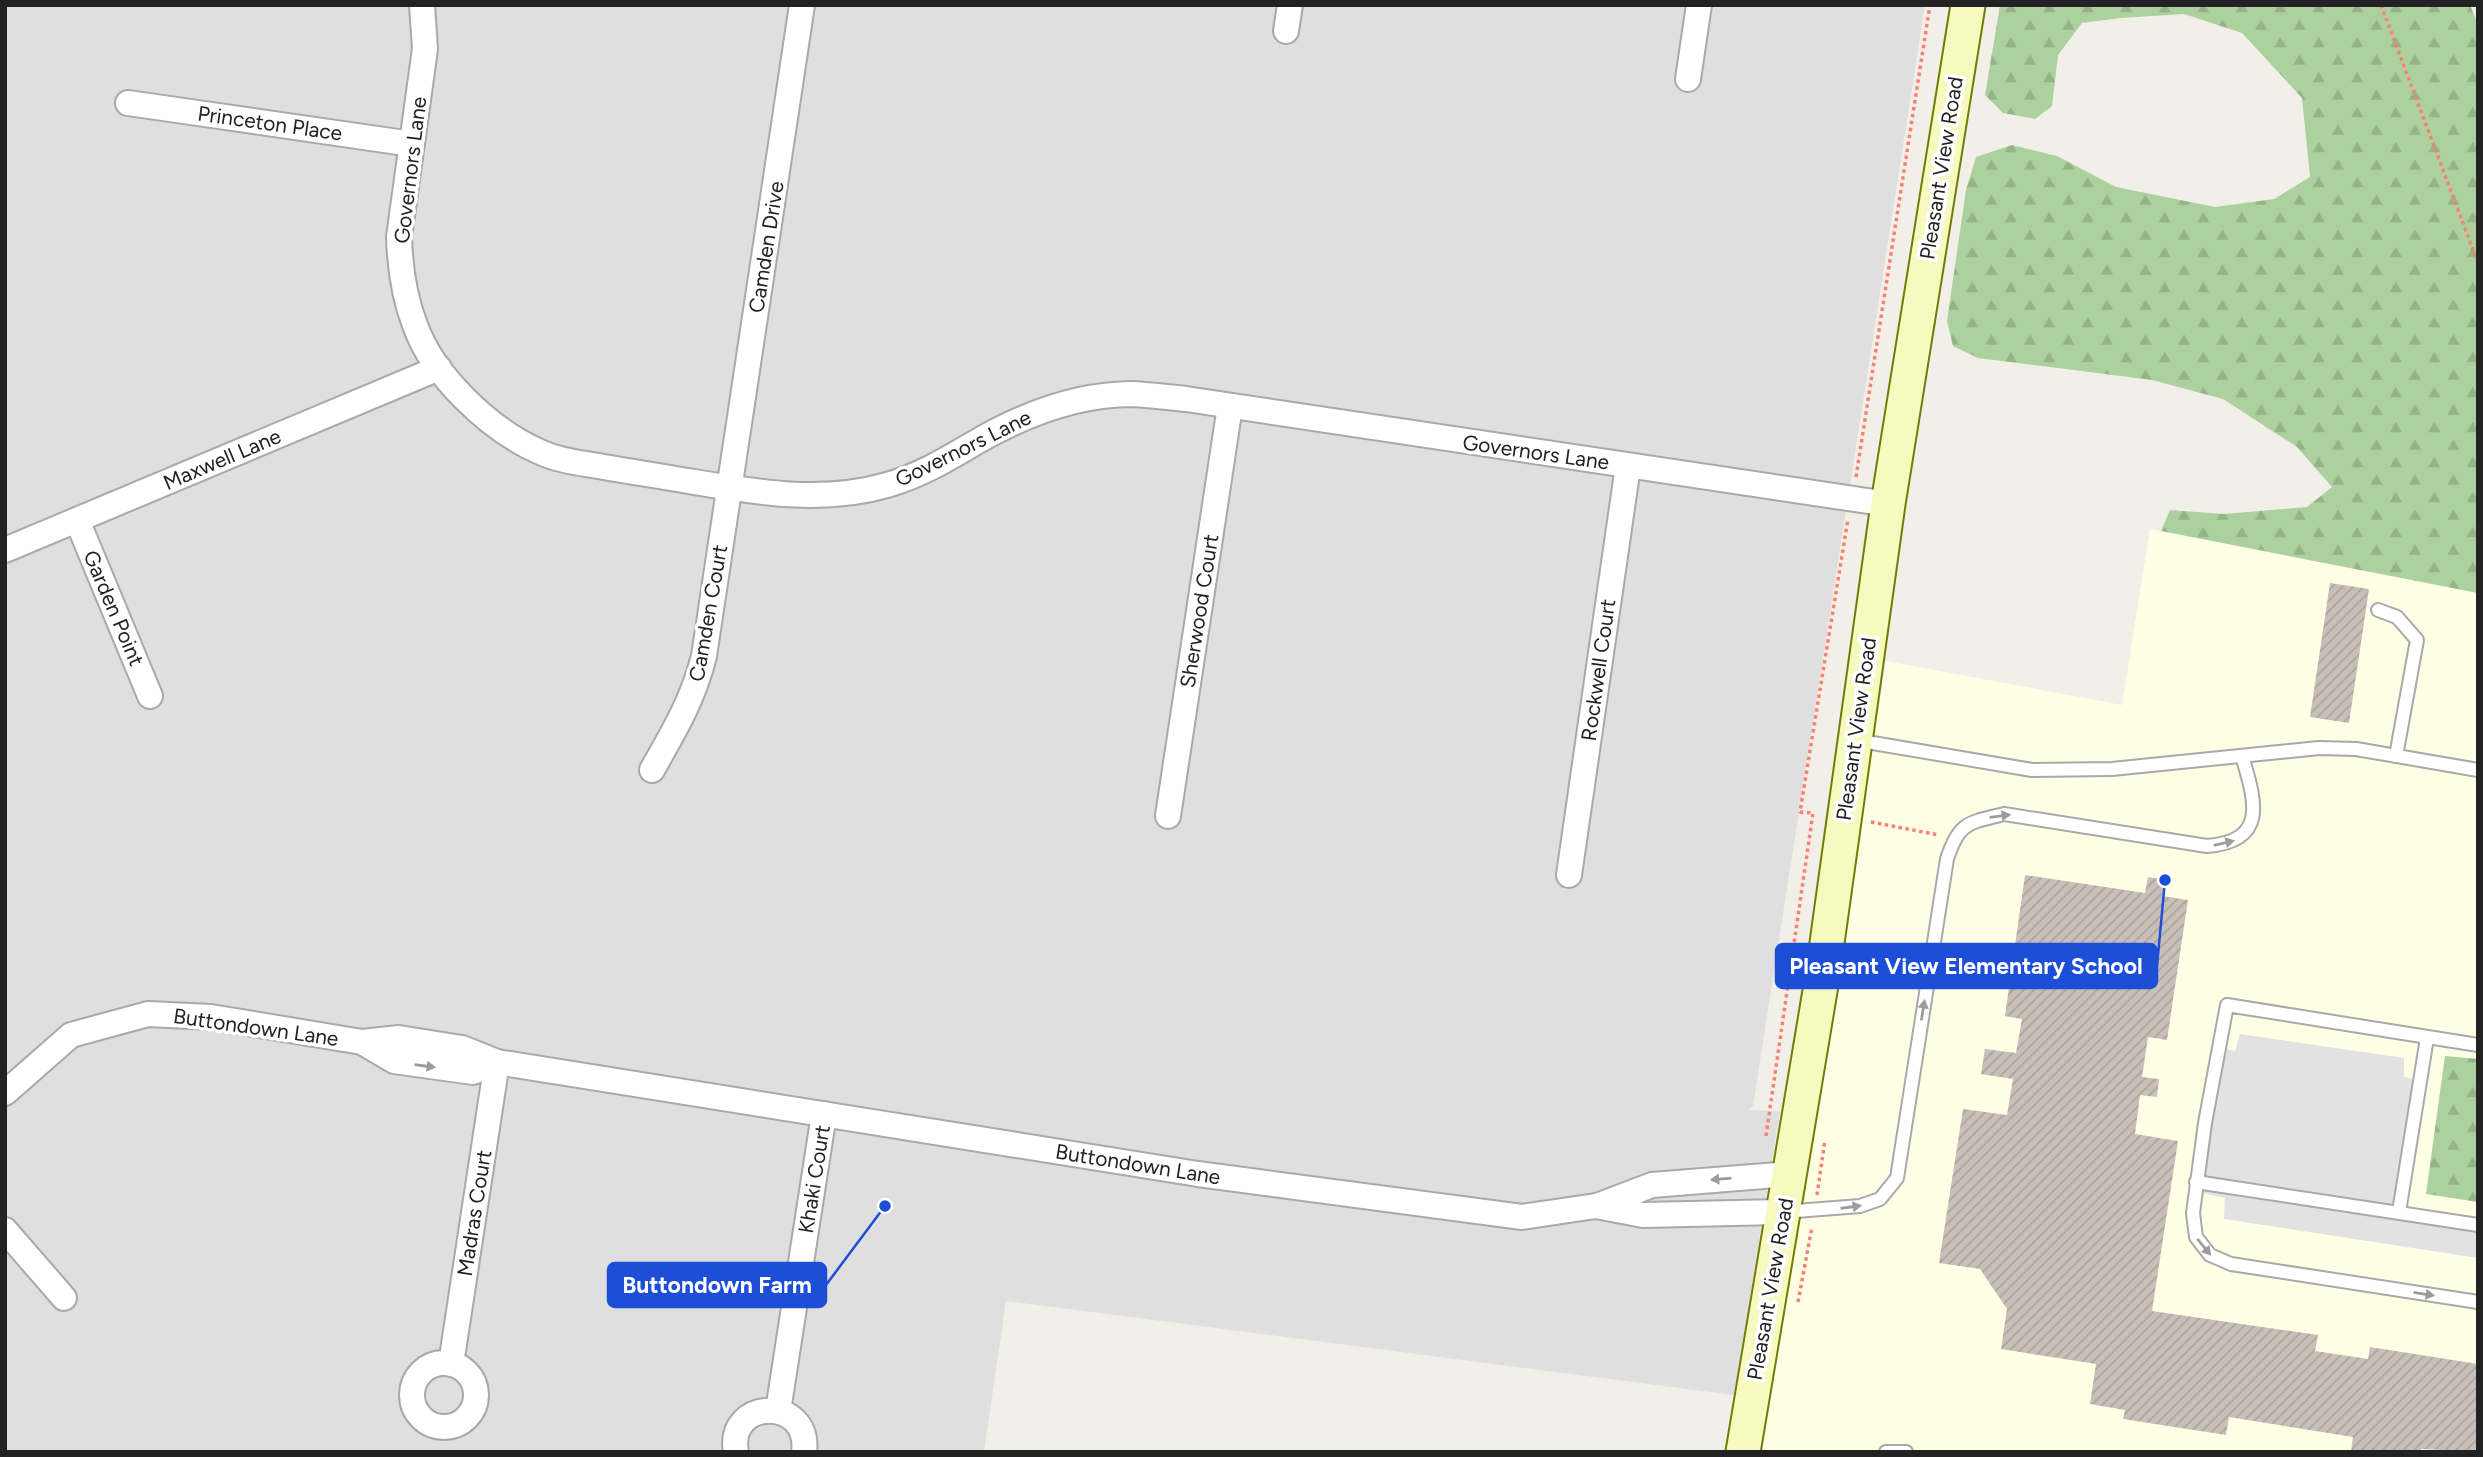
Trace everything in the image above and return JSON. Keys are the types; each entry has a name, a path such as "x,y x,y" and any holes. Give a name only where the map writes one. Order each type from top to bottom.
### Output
{"main road":[{"name":"Pleasant View Road","path":"1743,1452 1822,979 1888,504 1968,5"}],"street":[{"name":"Governors Lane","path":"422,5 425,49 399,237 400,265 415,328 460,396 484,418 538,451 564,460 784,495 833,494 888,485 944,462 978,441 1042,410 1081,399 1132,394 1186,399 1888,504"},
{"name":"Camden Drive","path":"729,488 802,5"},
{"path":"1286,31 1290,5"},
{"path":"1688,79 1699,5"},
{"name":"Princeton Place","path":"128,103 412,144"},
{"name":"Maxwell Lane","path":"5,550 439,368"},
{"name":"Sherwood Court","path":"1168,816 1230,406"},
{"name":"Rockwell Court","path":"1569,875 1628,466"},
{"name":"Camden Court","path":"652,770 687,709 697,683 704,656 729,488"},
{"name":"Garden Point","path":"77,520 150,696"},
{"name":"Buttondown Lane","path":"5,1093 71,1035 148,1014 211,1017 362,1042 399,1038 462,1048 497,1062 1198,1174 1522,1217 1596,1206 1643,1215 1783,1212"},
{"name":"Madras Court","path":"451,1364 497,1062"},
{"name":"Khaki Court","path":"778,1411 824,1114"},
{"path":"1596,1206 1652,1185 1789,1174"},
{"path":"5,1230 64,1298"},
{"path":"736,1452 736,1435 748,1417 768,1410 788,1415 797,1423 802,1432 804,1452"}],"lane":[{"path":"2378,610 2397,617 2417,640 2396,756"},
{"path":"1854,740 2032,770 2112,769 2319,748 2356,749 2478,770"},
{"path":"1783,1212 1860,1206 1880,1199 1896,1178 1947,859 1954,838 1971,822 2004,814 2207,846 2227,844 2242,837 2250,824 2254,798 2242,756"},
{"path":"2478,1045 2227,1005 2193,1213 2196,1237 2210,1255 2231,1264 2478,1303"},
{"path":"2399,1212 2427,1038"},
{"path":"2196,1182 2478,1225"},
{"path":"1886,1452 1906,1452"}],"path":[{"path":"1766,1137 1814,813 1800,811 1853,499 1930,5"},
{"path":"2381,5 2478,263"},
{"path":"1870,821 1954,838"}],"shaded area":[{"path":"5,5 1925,5 1753,1106 1749,1110 1780,1111 1734,1395 1006,1301 984,1452 5,1452"},
{"path":"2150,529 2478,593 2478,1059 2445,1056 2426,1194 2478,1202 2478,1452 1762,1452 1886,661 2122,705"},
{"path":"2240,1034 2404,1058 2404,1077 2413,1079 2393,1205 2478,1218 2478,1258 2224,1219 2225,1198 2198,1192 2226,1049 2235,1051"}],"green space":[{"path":"2000,5 2470,5 2478,24 2478,593 2161,531 2170,510 2224,514 2307,507 2332,487 2297,447 2223,399 2152,380 1978,358 1953,346 1947,321 1966,190 1976,157 2012,145 2057,156 2116,187 2215,207 2274,199 2310,177 2302,98 2242,33 2184,14 2082,23 2058,55 2052,106 2035,119 2003,113 1985,95"},
{"path":"2445,1056 2478,1059 2478,1202 2426,1194"}],"building":[{"path":"2330,583 2369,589 2349,723 2310,717"},
{"path":"2025,875 2145,893 2148,877 2165,880 2162,896 2188,900 2167,1040 2148,1037 2142,1077 2159,1079 2157,1097 2140,1095 2135,1134 2178,1141 2152,1311 2318,1335 2315,1351 2368,1359 2370,1347 2478,1364 2478,1452 2421,1449 2421,1452 2351,1452 2353,1437 2229,1417 2226,1435 2123,1419 2125,1410 2090,1404 2096,1364 2001,1349 2007,1309 1980,1269 1939,1263 1963,1109 2007,1115 2013,1079 1981,1074 1985,1049 2016,1053 2022,1019 2005,1016"}],"place":[{"name":"Pleasant View Elementary School","path":"2165,880"},
{"name":"Buttondown Farm","path":"885,1206"}]}
